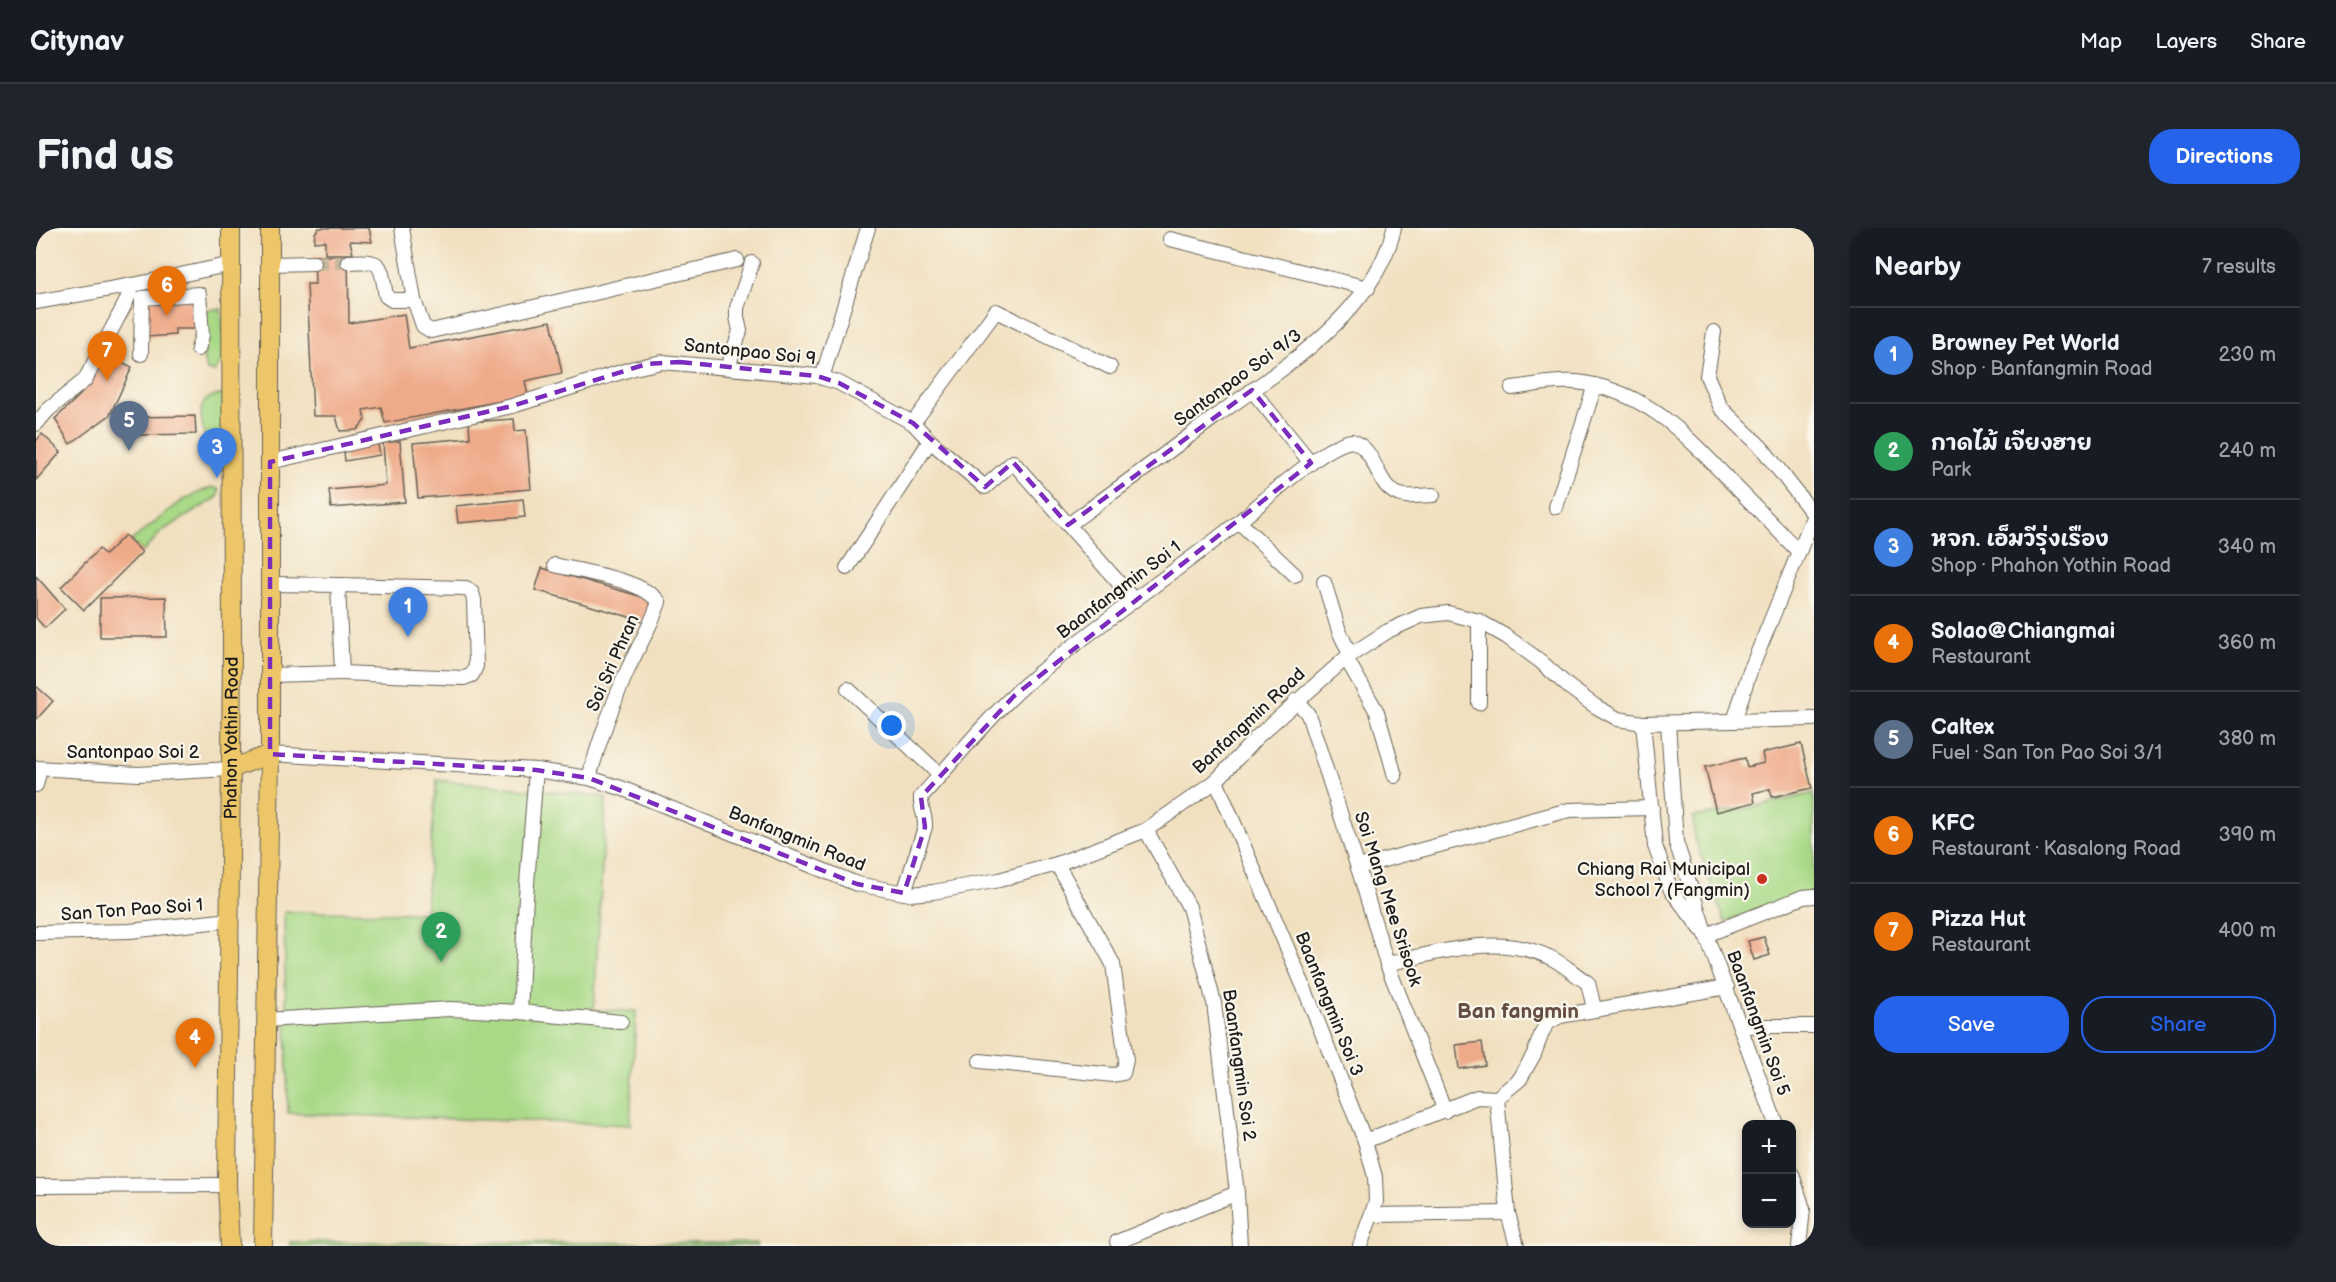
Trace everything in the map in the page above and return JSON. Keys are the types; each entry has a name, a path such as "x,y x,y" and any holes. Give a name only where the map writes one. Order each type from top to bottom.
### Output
{"main road":[{"name":"Phahon Yothin Road","path":"230,1246 227,1185 231,769 231,228"},
{"name":"Phahon Yothin Road","path":"263,1246 270,754 270,228"},
{"path":"231,769 270,754"}],"street":[{"path":"402,228 414,300 423,326 431,331 737,260"},
{"path":"822,378 868,228"},
{"name":"Santonpao Soi 9/3","path":"1068,525 1316,342 1368,288 1391,242 1394,228"},
{"path":"1170,239 1368,288"},
{"path":"270,264 314,262"},
{"path":"348,262 374,262 380,267 386,296 392,300 414,300"},
{"path":"729,367 740,331 737,308 752,263"},
{"path":"36,302 232,264"},
{"path":"36,424 48,410 85,380 133,285"},
{"path":"141,354 142,298 199,294 202,335 198,349"},
{"path":"913,423 996,311 1110,367"},
{"path":"1714,332 1707,376 1721,408 1762,448 1814,515 1749,674 1734,721"},
{"name":"Santonpao Soi 9","path":"270,462 512,406 647,364 680,362 822,378 839,384 913,423 930,441 985,487 1012,462 1133,599"},
{"path":"1512,388 1569,382 1624,394 1675,425 1799,552"},
{"path":"1556,507 1595,386"},
{"path":"1252,390 1311,463"},
{"path":"847,567 930,441"},
{"name":"Baanfangmin Soi 1","path":"904,893 925,827 926,820 921,797 940,775 1027,684 1133,599 1239,522 1311,463 1336,446 1352,441 1366,449 1388,489 1405,496 1433,495"},
{"path":"1239,522 1295,575"},
{"name":"Soi Sri Phran","path":"555,565 638,586 651,593 660,602 651,628 629,667 611,708 589,778"},
{"path":"1324,582 1348,656 1377,712 1395,776"},
{"path":"270,584 466,588 472,593 474,600 476,666 472,675 464,678 342,673 270,675"},
{"path":"338,585 342,673"},
{"name":"Banfangmin Road","path":"270,754 536,770 589,778 621,788 857,884 904,893 933,892 999,880 1057,864 1146,830 1216,781 1296,700 1348,656 1388,631 1420,616 1448,614 1479,621 1523,649 1594,706 1618,719 1643,723 1668,723 1814,719"},
{"path":"1479,621 1479,703"},
{"path":"848,688 940,775"},
{"name":"Soi Mang Mee Srisook","path":"1296,700 1308,714 1387,964 1445,1111"},
{"name":"Baanfangmin Soi 5","path":"1643,723 1655,846 1671,890 1706,935"},
{"name":"Baanfangmin Soi 5","path":"1668,723 1676,842 1706,935 1774,1120"},
{"path":"36,785 38,769"},
{"name":"Santonpao Soi 2","path":"38,769 138,774 231,769"},
{"path":"520,1012 536,770"},
{"name":"Baanfangmin Soi 3","path":"1216,781 1303,985 1365,1141 1375,1177 1376,1202 1360,1246"},
{"path":"1358,867 1569,810 1652,808"},
{"name":"Baanfangmin Soi 2","path":"1146,830 1187,902 1214,1003 1237,1193 1240,1246"},
{"path":"980,1061 1113,1075 1123,1073 1125,1068 1126,1060 1113,964 1057,864"},
{"path":"1706,935 1803,897 1814,896"},
{"name":"San Ton Pao Soi 1","path":"36,933 130,931 230,920"},
{"path":"1387,964 1455,948 1512,945 1550,957 1588,983 1594,1008"},
{"path":"1365,1141 1477,1097 1497,1098 1520,1079 1549,1022 1560,1016 1594,1008 1727,987"},
{"path":"265,1020 450,1009 520,1012 621,1022"},
{"path":"1741,1026 1814,1026"},
{"path":"1497,1098 1508,1213 1517,1246"},
{"path":"36,1186 227,1185"},
{"path":"1796,1189 1803,1209 1814,1227"},
{"path":"1117,1242 1237,1193"},
{"path":"1799,1246 1803,1209"},
{"path":"1372,1215 1508,1213"}],"highlighted area":[{"path":"680,362 817,376 839,383 913,423 985,487 1013,462 1068,525 1252,390 1311,463 1014,696 921,797 925,827 904,893 857,884 589,778 536,770 270,754 270,462 512,406 647,364"}],"green space":[{"path":"221,309 224,350 215,372 207,370 203,359 206,346 204,310"},
{"path":"223,394 222,471 207,451 201,412 208,398"},
{"path":"211,487 219,489 218,497 162,531 143,552 131,541 183,500"},
{"path":"437,780 606,797 594,1010 636,1011 630,1125 288,1113 284,912 425,913"},
{"path":"1814,793 1814,892 1725,922 1694,836 1693,817 1755,807"},
{"path":"290,1242 757,1243 758,1246 290,1246"}],"building":[{"path":"319,228 369,228 372,242 350,241 353,254 325,254 325,241 314,242 315,233"},
{"path":"314,256 348,256 349,323 404,314 409,348 551,321 562,373 525,381 528,396 385,423 381,407 363,410 365,420 357,430 340,431 336,416 313,416 307,284 315,284"},
{"path":"195,298 197,329 175,329 175,335 146,337 144,300"},
{"path":"103,353 132,367 110,415 70,444 55,419 81,394"},
{"path":"195,416 196,434 136,435 136,417"},
{"path":"514,419 515,431 526,430 531,489 418,498 413,443 470,438 469,422"},
{"path":"42,434 61,452 36,480 36,441"},
{"path":"400,441 405,502 331,508 329,490 386,485 383,443"},
{"path":"378,444 380,455 345,461 344,452"},
{"path":"523,499 525,517 458,523 456,506"},
{"path":"125,535 142,552 84,610 61,587 99,549 105,555"},
{"path":"542,568 653,600 647,622 535,590"},
{"path":"36,576 65,609 45,628 36,618"},
{"path":"166,597 167,637 100,637 100,598"},
{"path":"36,686 53,701 36,720"},
{"path":"1801,744 1812,788 1772,797 1770,789 1753,793 1755,802 1716,812 1705,767 1745,758 1747,767 1764,763 1762,753"},
{"path":"1764,937 1770,955 1754,960 1748,941"},
{"path":"1482,1042 1485,1065 1459,1069 1456,1045"}],"tunnel":[{"path":"314,263 348,262"}],"place":[{"name":"KFC","path":"167,316"},
{"name":"Pizza Hut","path":"107,381"},
{"name":"Caltex","path":"129,451"},
{"name":"หจก. เอ็มวีรุ่งเรือง","path":"217,478"},
{"name":"Browney Pet World","path":"408,637"},
{"name":"Chiang Rai Municipal School 7 (Fangmin)","path":"1762,879"},
{"name":"กาดไม้ เจียงฮาย","path":"441,962"},
{"name":"Solao@Chiangmai","path":"195,1068"}],"district":[{"name":"Ban fangmin","path":"1518,1011"}]}
